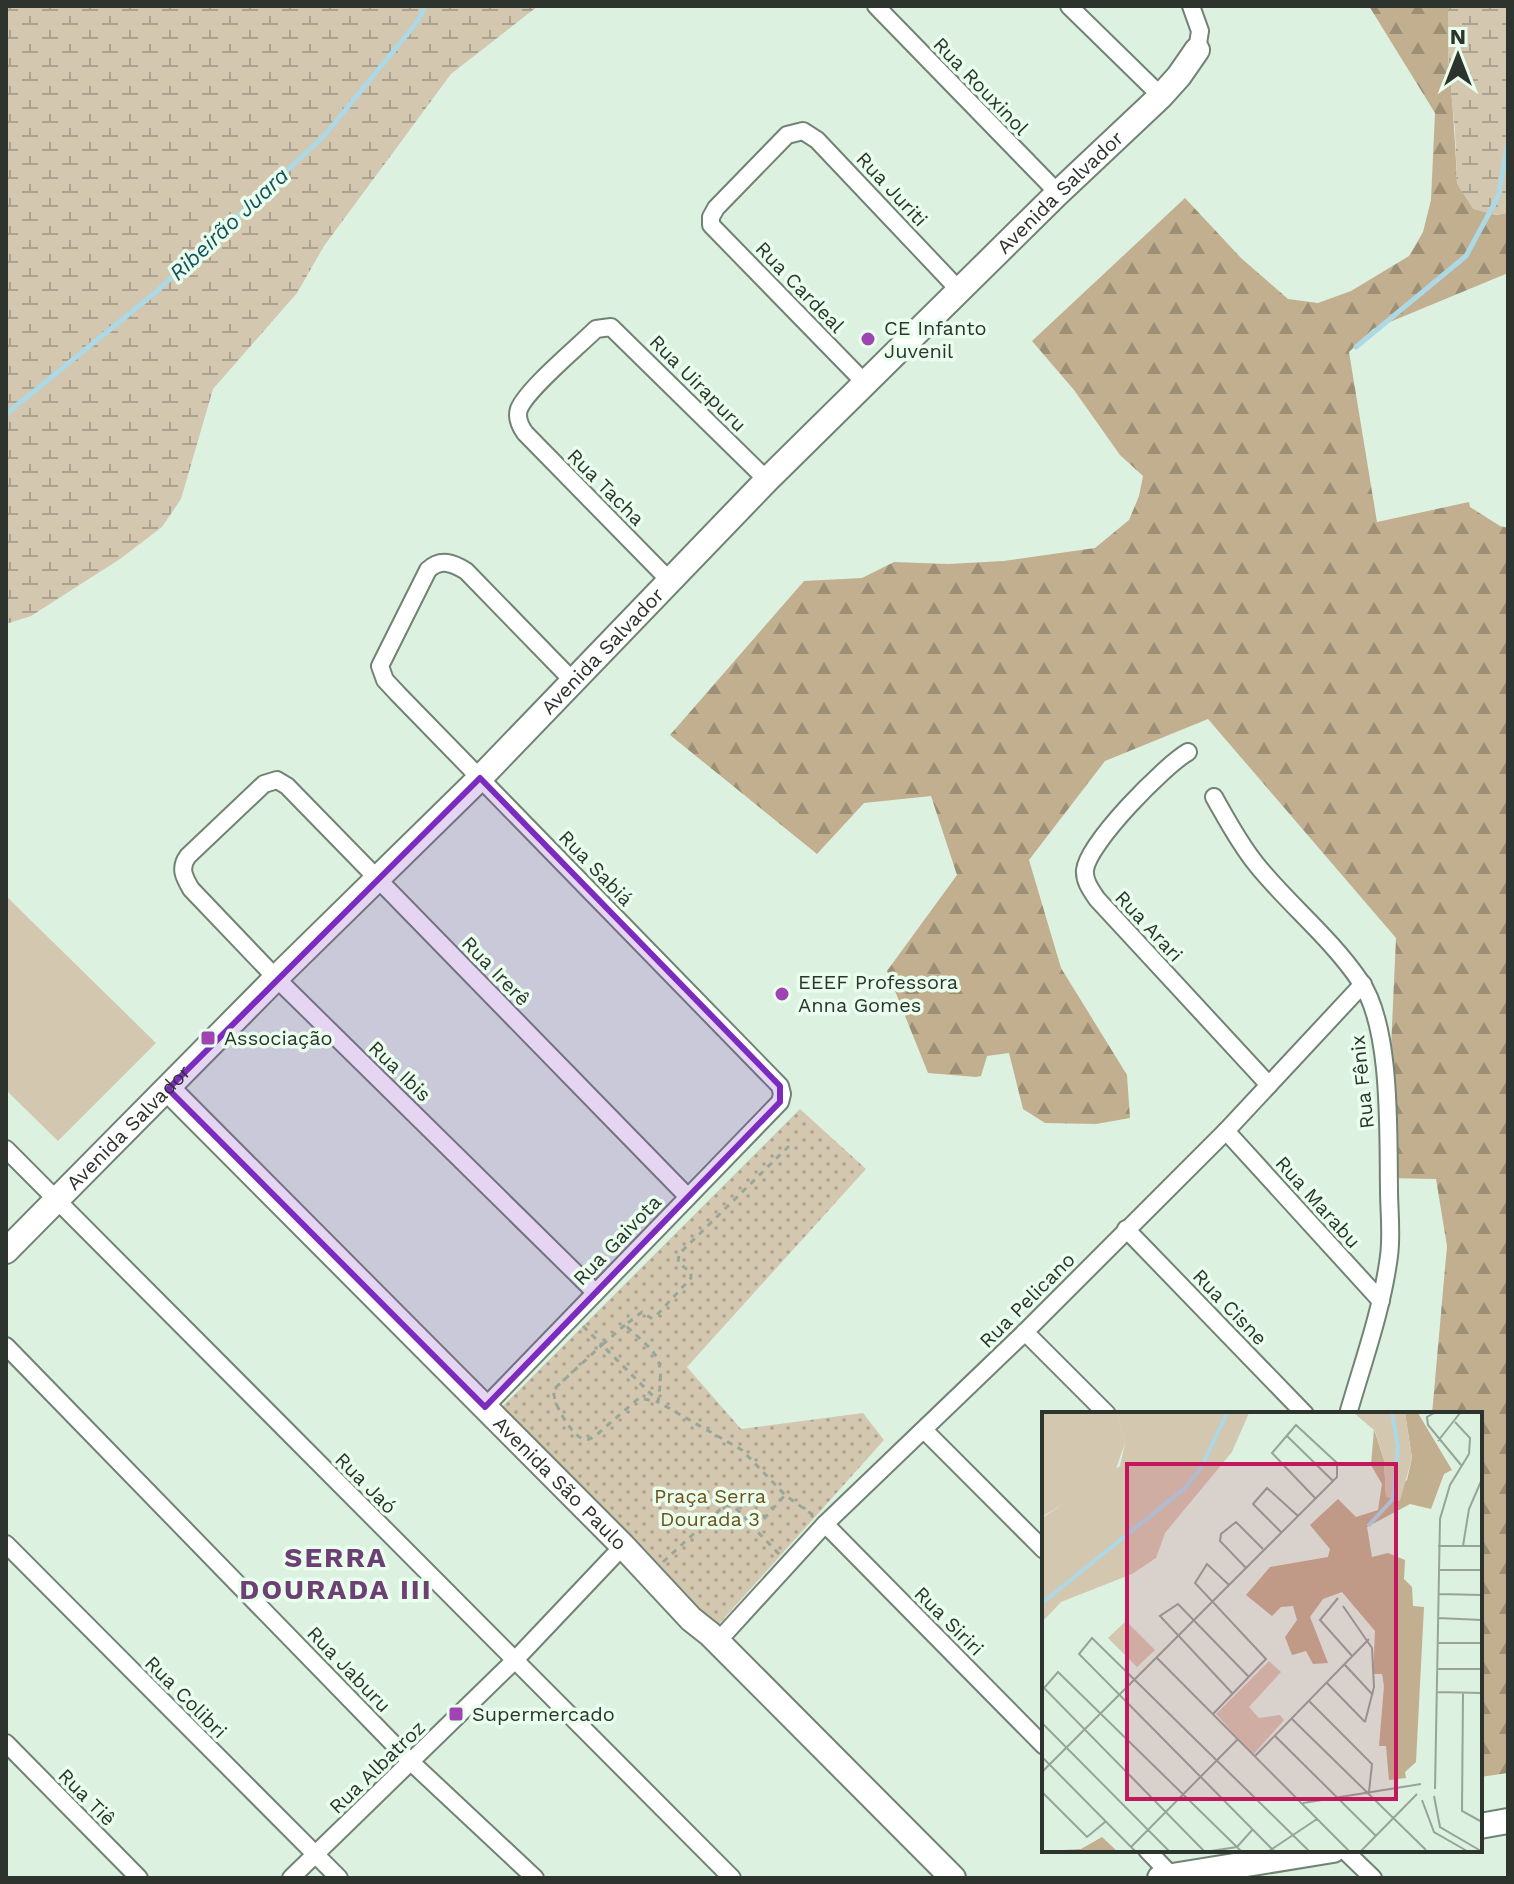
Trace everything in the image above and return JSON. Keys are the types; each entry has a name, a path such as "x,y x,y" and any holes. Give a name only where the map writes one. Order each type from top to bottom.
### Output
{"street":[{"name":"Rua Rouxinol","path":"876,6 1058,193"},
{"path":"1069,6 1161,96"},
{"path":"1191,6 1200,31 1197,50"},
{"name":"Avenida Salvador","path":"6,1251 276,978 480,778 767,480 1058,193 1161,96 1197,50"},
{"name":"Rua Juriti","path":"787,135 803,131 817,140 960,291"},
{"name":"Rua Cardeal","path":"787,135 716,208 711,217 713,228 866,384"},
{"name":"Rua Uirapuru","path":"596,329 608,326 614,329 767,480"},
{"name":"Rua Tacha","path":"596,329 530,394 519,409 518,416 525,433 671,582"},
{"name":"Rua Sabiá","path":"573,681 466,571 448,562 428,570 381,661 381,673 385,680 780,1086 780,1102"},
{"name":"Rua Arari","path":"1188,752 1151,783 1105,835 1089,855 1085,877 1097,899 1269,1085"},
{"name":"Rua Irerê","path":"183,874 184,861 188,856 264,784 273,780 287,786 687,1196"},
{"name":"Rua Fênix","path":"1214,797 1256,864 1332,944 1363,984 1379,1033 1387,1109 1389,1253 1381,1301 1349,1412"},
{"name":"Rua Ibis","path":"183,874 191,889 276,978 595,1292"},
{"name":"Rua Pelicano","path":"718,1641 825,1524 1025,1332 1226,1131 1363,984"},
{"name":"Avenida São Paulo","path":"168,1089 623,1546 691,1619 718,1641 953,1878"},
{"name":"Rua Gaivota","path":"485,1407 780,1102"},
{"name":"Rua Marabu","path":"1226,1131 1381,1301"},
{"name":"Rua Jaó","path":"6,1149 732,1878"},
{"name":"Rua Cisne","path":"1126,1229 1303,1412"},
{"path":"1025,1332 1105,1412"},
{"name":"Rua Jaburu","path":"6,1346 411,1762 535,1878"},
{"path":"924,1430 1042,1548"},
{"name":"Rua Siriri","path":"825,1524 1042,1744"},
{"name":"Rua Colibri","path":"6,1544 339,1878"},
{"name":"Rua Albatroz","path":"291,1878 514,1661 623,1546"},
{"name":"Rua Tiê","path":"6,1743 139,1878"},
{"path":"1482,1826 1508,1821"},
{"path":"1149,1852 1169,1877 1321,1852"},
{"path":"1346,1852 1373,1878"}],"path":[{"path":"658,1402 639,1398 594,1437 587,1439 580,1437 556,1407 552,1394 602,1345 642,1312 650,1318 655,1317 691,1278 691,1273 678,1262 679,1254 789,1146"},
{"path":"572,1316 658,1402 742,1450 785,1495 825,1524"},
{"path":"625,1325 660,1361 662,1373 658,1402"},
{"path":"755,1529 785,1495"},
{"path":"649,1574 725,1505 735,1507 787,1563"}],"highlighted area":[{"path":"480,778 780,1086 780,1102 485,1407 168,1089"}],"green space":[{"path":"6,6 538,6 451,74 324,246 297,293 213,389 181,499 162,527 120,559 31,616 6,624"},
{"path":"1369,6 1448,6 1457,183 1495,215 1508,213 1508,273 1373,329 1349,352 1377,522 1469,502 1470,507 1508,528 1508,1773 1482,1777 1482,1412 1432,1412 1447,1246 1436,1179 1385,1178 1396,938 1208,719 1105,761 1029,860 1061,968 1127,1075 1130,1118 1096,1124 1045,1123 1023,1109 1009,1053 987,1056 981,1076 928,1073 887,971 957,875 931,796 864,803 817,854 670,735 804,581 862,578 894,562 948,564 1003,561 1095,548 1129,520 1143,476 1120,455 1074,390 1032,341 1185,198 1241,258 1288,299 1318,303 1351,291 1409,256 1423,232 1431,200 1435,113"},
{"path":"1448,6 1508,6 1508,213 1495,215 1473,209 1457,184 1448,62"},
{"path":"6,896 156,1043 58,1141 6,1090"},
{"name":"Praça Serra Dourada 3","path":"800,1109 866,1169 687,1367 741,1429 863,1413 884,1440 710,1634 502,1407"}],"waterway":[{"name":"Ribeirão Juara","path":"6,414 156,292 324,136 418,21 425,6"},
{"path":"1356,347 1466,256 1498,197 1508,143"}],"place":[{"name":"CE Infanto Juvenil","path":"868,339"},
{"name":"EEEF Professora Anna Gomes","path":"782,994"},
{"name":"Associação","path":"208,1038"},
{"name":"Supermercado","path":"456,1714"}],"district":[{"name":"SERRA DOURADA III","path":"336,1573"}]}
